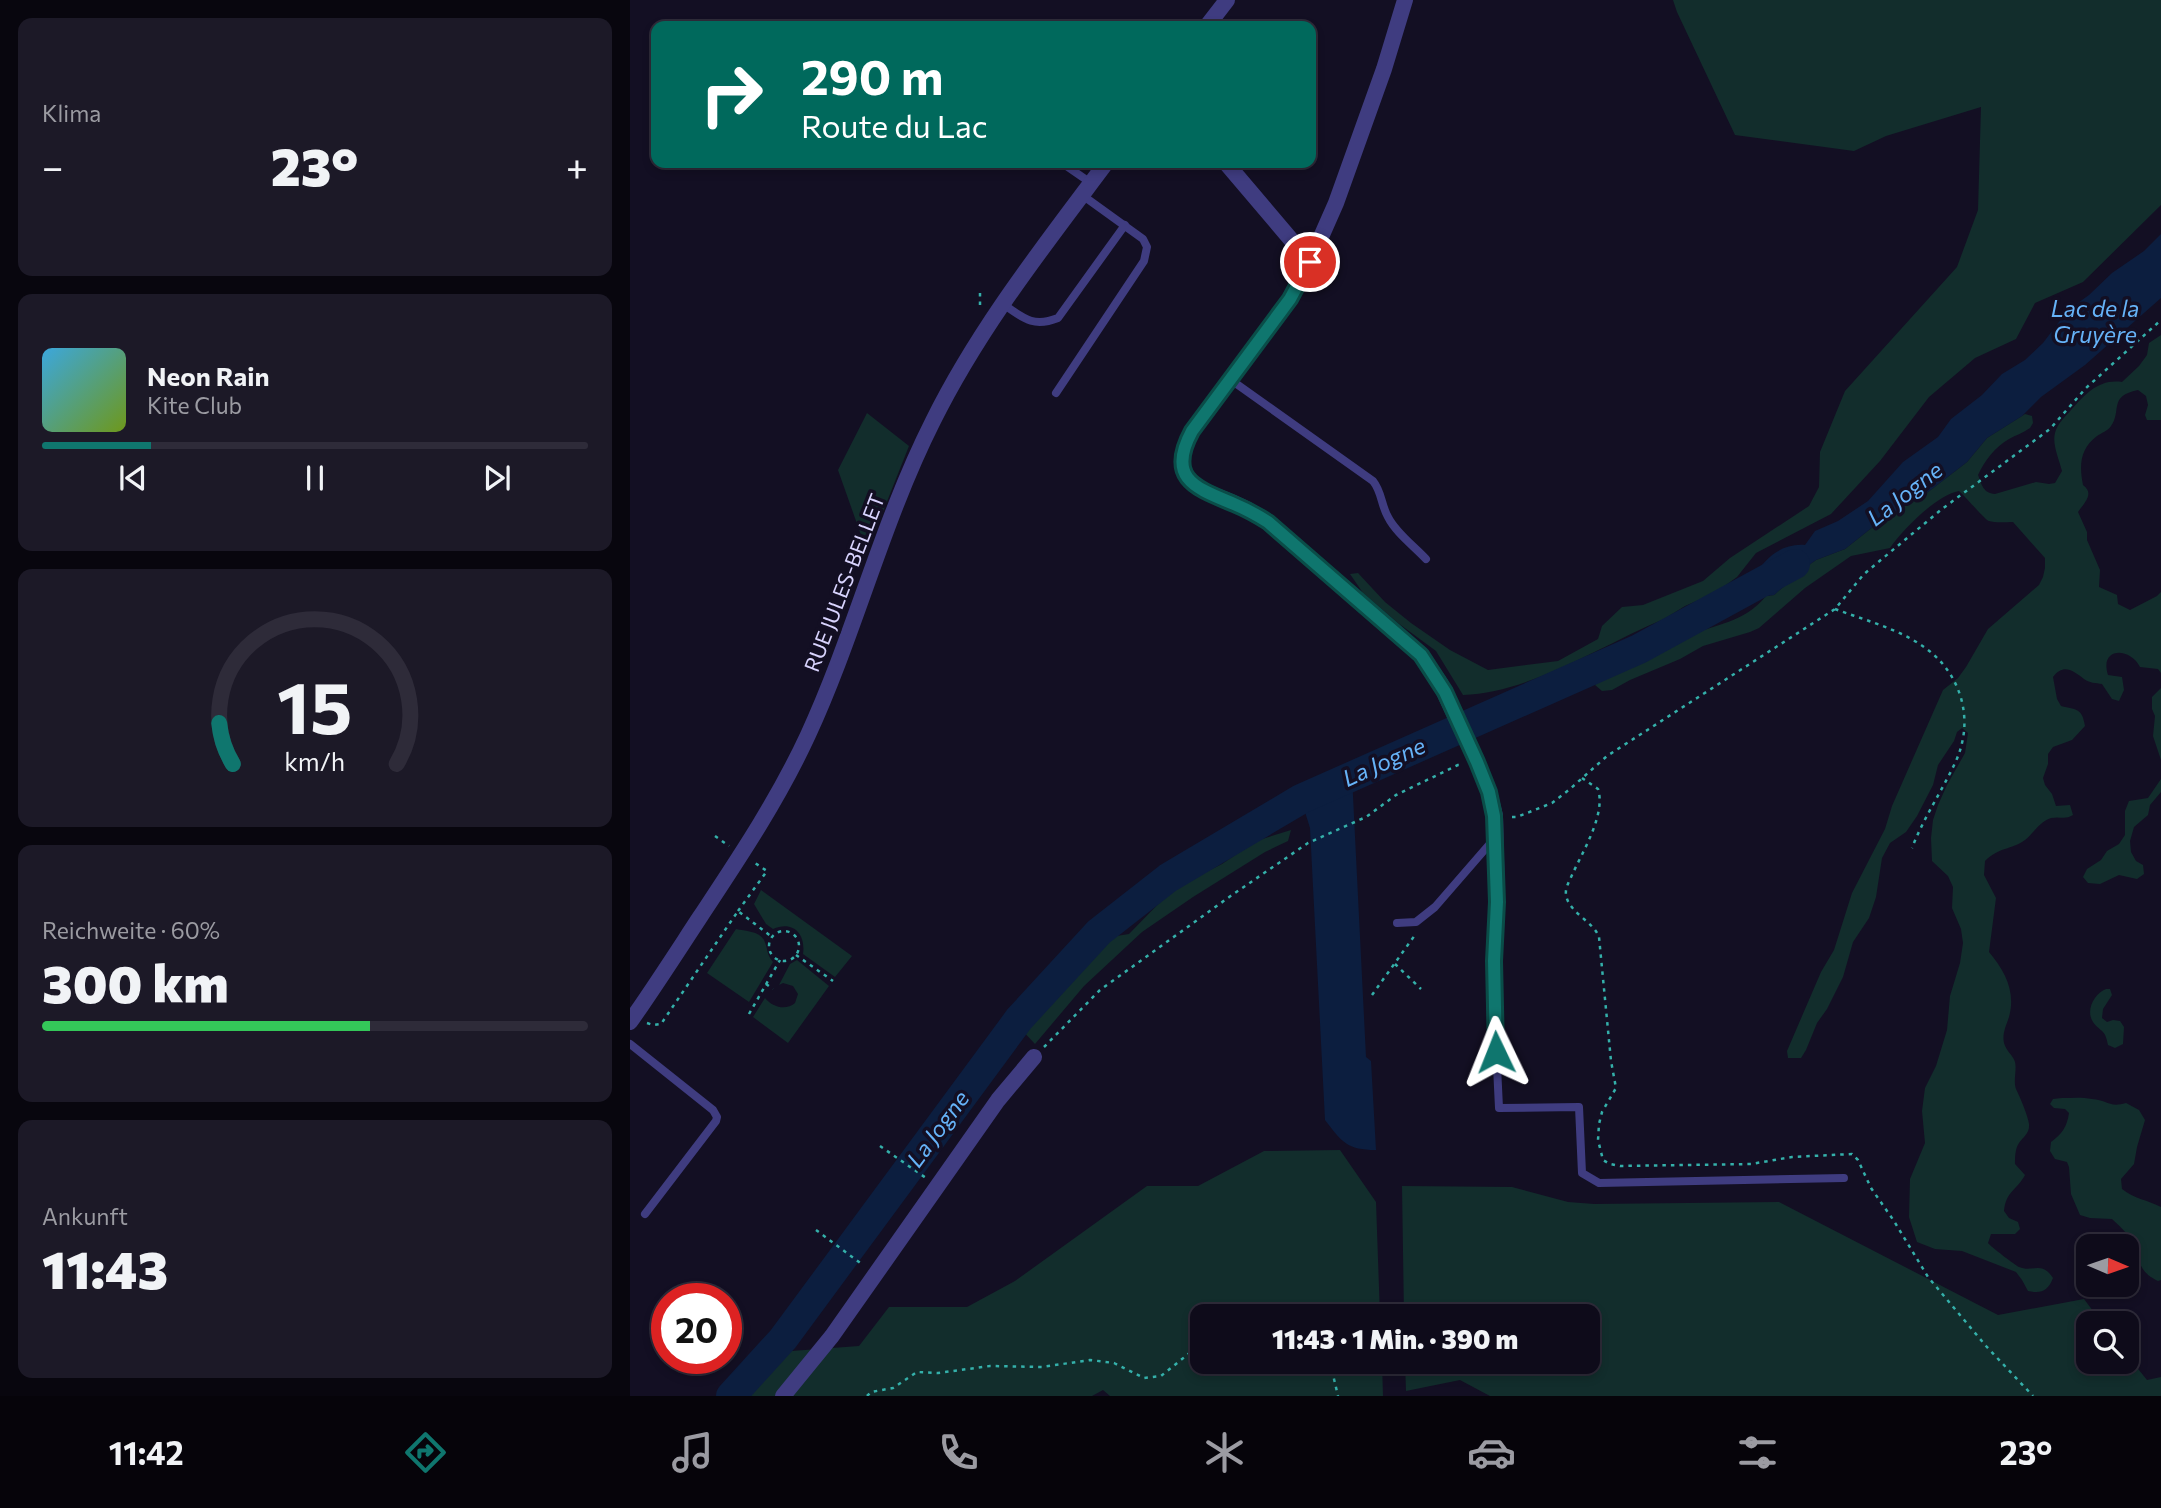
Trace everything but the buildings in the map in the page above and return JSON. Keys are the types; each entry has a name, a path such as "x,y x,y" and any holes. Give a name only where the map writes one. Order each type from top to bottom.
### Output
{"street":[{"path":"1211,21 1227,0"},
{"path":"1405,0 1384,69 1336,203 1310,262 1290,299 1187,441 1182,455 1183,470 1190,482 1199,489 1268,522 1421,655 1445,692 1489,792 1494,816 1497,902 1495,1024"},
{"name":"RUE JULES-BELLET","path":"633,1019 742,855 809,733 904,485 933,420 1003,304 1102,168"},
{"path":"1230,168 1310,262"},
{"path":"783,1396 832,1336 999,1100 1034,1057"}],"lane":[{"path":"1056,393 1144,261 1147,252 1146,243 1067,168"},
{"path":"1003,304 1028,321 1049,322 1058,318 1125,225"},
{"path":"1231,380 1373,481 1382,495 1388,518 1426,559"},
{"path":"1397,923 1416,922 1442,899 1494,839"},
{"path":"1495,1024 1499,1108 1579,1107 1582,1173 1599,1183 1844,1178"},
{"path":"630,1044 713,1110 717,1117 645,1214"}],"path":[{"path":"980,293 981,313"},
{"path":"1494,816 1517,817 1552,803 1607,755 1835,609 1873,566 1942,509 2050,429 2086,387 2161,320"},
{"path":"1835,609 1905,634 1934,654 1957,685 1966,715 1963,740 1956,760 1921,825 1912,848"},
{"path":"1034,1057 1100,989 1232,895 1308,843 1366,817 1396,795 1458,765"},
{"path":"1582,778 1598,789 1601,803 1565,890 1566,900 1597,930 1599,937 1616,1088 1602,1112 1599,1124 1598,1140 1603,1160 1620,1167 1751,1164 1792,1157 1852,1154 1928,1278 2033,1396"},
{"path":"633,1019 653,1026 661,1024 767,871 742,855"},
{"path":"738,911 772,937"},
{"path":"1372,995 1415,936 1416,922"},
{"path":"782,931 793,934 799,943 796,955 791,959 775,958 770,950 772,937 782,931"},
{"path":"796,955 832,981"},
{"path":"749,1014 780,960"},
{"path":"1395,964 1421,989"},
{"path":"766,984 773,989"},
{"path":"880,1146 928,1180"},
{"path":"816,1230 869,1269"},
{"path":"867,1396 871,1392 893,1388 917,1372 938,1373 990,1366 1042,1367 1090,1360 1114,1363 1144,1378 1161,1376 1190,1353"},
{"path":"1333,1374 1338,1396"}],"green space":[{"path":"1673,0 2161,0 2161,205 2083,282 2035,303 2016,339 1975,358 1929,397 1880,461 1831,514 1756,553 1737,577 1715,593 1664,619 1540,677 1489,692 1463,695 1436,651 1363,593 1350,574 1358,573 1385,602 1411,623 1450,650 1488,670 1558,661 1598,639 1602,626 1622,607 1643,605 1703,581 1730,558 1809,506 1819,487 1820,452 1845,391 1957,267 1978,210 1981,107 1886,136 1854,151 1735,135"},
{"path":"2161,335 2161,420 2147,420 2146,396 2138,390 2119,400 2111,426 2091,441 2084,452 2082,478 2088,495 2078,512 2100,570 2099,587 2117,595 2118,604 2130,610 2161,592 2161,673 2158,669 2140,667 2135,660 2123,653 2112,655 2106,666 2108,675 2122,677 2124,690 2119,701 2112,699 2102,684 2088,681 2068,670 2061,670 2053,677 2061,706 2078,711 2085,726 2072,740 2053,747 2048,754 2043,778 2056,806 2070,805 2073,815 2047,820 2025,840 1995,853 1985,861 1984,875 1996,898 1989,952 2008,982 2011,999 2004,1043 2015,1062 2015,1086 2029,1124 2015,1156 2015,1164 2025,1175 2009,1195 2004,1211 2009,1218 2018,1222 2020,1229 2015,1234 1991,1234 1988,1243 2019,1267 2041,1268 2049,1273 2053,1278 2049,1286 2040,1292 2033,1292 2028,1291 2016,1272 1962,1251 1935,1249 1917,1242 1909,1217 1910,1179 1925,1143 1922,1111 1925,1088 1936,1066 1947,1030 1950,996 1963,943 1961,929 1952,908 1953,887 1948,876 1932,861 1931,838 1938,805 1965,753 1968,733 1962,728 1938,765 1933,785 1917,816 1906,832 1890,843 1882,858 1876,897 1869,918 1853,942 1843,977 1817,1023 1806,1050 1801,1058 1788,1058 1787,1051 1821,972 1834,950 1852,893 1885,829 1892,806 1943,690 1958,678 1988,629 2039,585 2045,568 2045,558 2013,522 1989,521 1959,491 1941,499 1921,514 1890,548 1851,556 1805,588 1759,628 1703,646 1612,690 1602,691 1595,685 1611,674 1645,661 1685,637 1739,618 1766,596 1774,595 1816,560 1845,549 1879,522 1928,492 1967,462 1987,438 2025,414 2032,416 2033,423 2030,428 2004,442 1991,454 1978,475 1982,485 1985,490 1995,494 2036,482 2055,483 2062,471 2054,442 2059,424 2082,398 2099,385 2122,382 2147,355 2149,343"},
{"path":"867,413 909,446 867,552 838,470"},
{"path":"2161,688 2161,760 2153,736 2155,716 2152,697"},
{"path":"2161,779 2161,792 2150,805 2148,815 2134,827 2130,841 2131,852 2136,861 2143,865 2144,874 2137,879 2119,875 2100,884 2088,883 2083,877 2087,869 2119,844 2125,835 2125,811 2129,801 2148,798"},
{"path":"1291,830 1288,841 1265,852 1142,932 1084,986 1035,1044 1020,1028 1032,1007 1098,939 1129,934 1167,895 1190,880 1222,864 1256,841"},
{"path":"761,890 852,956 835,977 803,954 802,940 797,931 787,926 773,929 766,924 754,904"},
{"path":"736,929 762,937 773,962 749,1002 707,973"},
{"path":"797,960 829,986 788,1043 753,1017 765,998 779,1007 788,1007 795,1003 798,994 793,986 783,983 779,985 790,964"},
{"path":"2106,989 2110,989 2112,995 2103,1009 2102,1018 2107,1022 2120,1021 2124,1027 2123,1044 2115,1048 2108,1045 2104,1033 2093,1022 2090,1012 2092,1002"},
{"path":"2088,1098 2116,1105 2126,1103 2139,1110 2145,1120 2134,1164 2121,1179 2122,1189 2161,1207 2161,1280 2151,1277 2142,1268 2139,1260 2139,1234 2127,1234 2112,1219 2080,1215 2071,1194 2067,1162 2055,1159 2050,1151 2051,1142 2063,1130 2069,1113 2065,1109 2054,1108 2050,1104 2053,1099"},
{"path":"1340,1150 1376,1202 1380,1304 1190,1304 1190,1374 1382,1374 1383,1396 1110,1396 1103,1390 1092,1396 737,1396 778,1352 859,1346 889,1307 967,1307 1015,1281 1147,1186 1198,1186 1264,1151"},
{"path":"1402,1186 1512,1187 1568,1202 1594,1204 1779,1202 1998,1315 2084,1299 2093,1311 2076,1311 2076,1374 2139,1374 2139,1370 2147,1380 2161,1377 2161,1396 1490,1396 1460,1380 1406,1391 1405,1374 1600,1374 1600,1304 1404,1304"}],"water":[{"name":"Lac de la Gruyère","path":"2161,234 2161,298 2085,365 2041,397 2022,416 1987,438 1967,462 1928,492 1879,522 1845,549 1816,560 1774,595 1766,596 1755,576 1769,557 1789,546 1805,545 1815,531 1838,521 1868,501 1903,462 1938,437 1951,419 1982,395 2002,374 2025,360 2043,343 2068,310 2112,273 2144,251"},
{"path":"1352,776 1366,1057 1371,1061 1376,1150 1358,1148 1346,1143 1325,1120 1310,828 1301,799"}],"waterway":[{"name":"La Jogne","path":"731,1396 783,1339 1019,1019 1099,932 1168,878 1301,799 1639,649 1795,564"}],"route":[{"path":"1310,262 1290,299 1192,431 1182,455 1183,470 1190,482 1199,489 1268,522 1421,655 1440,682 1477,762 1489,792 1494,816 1497,902 1494,961 1496,1052"}]}
